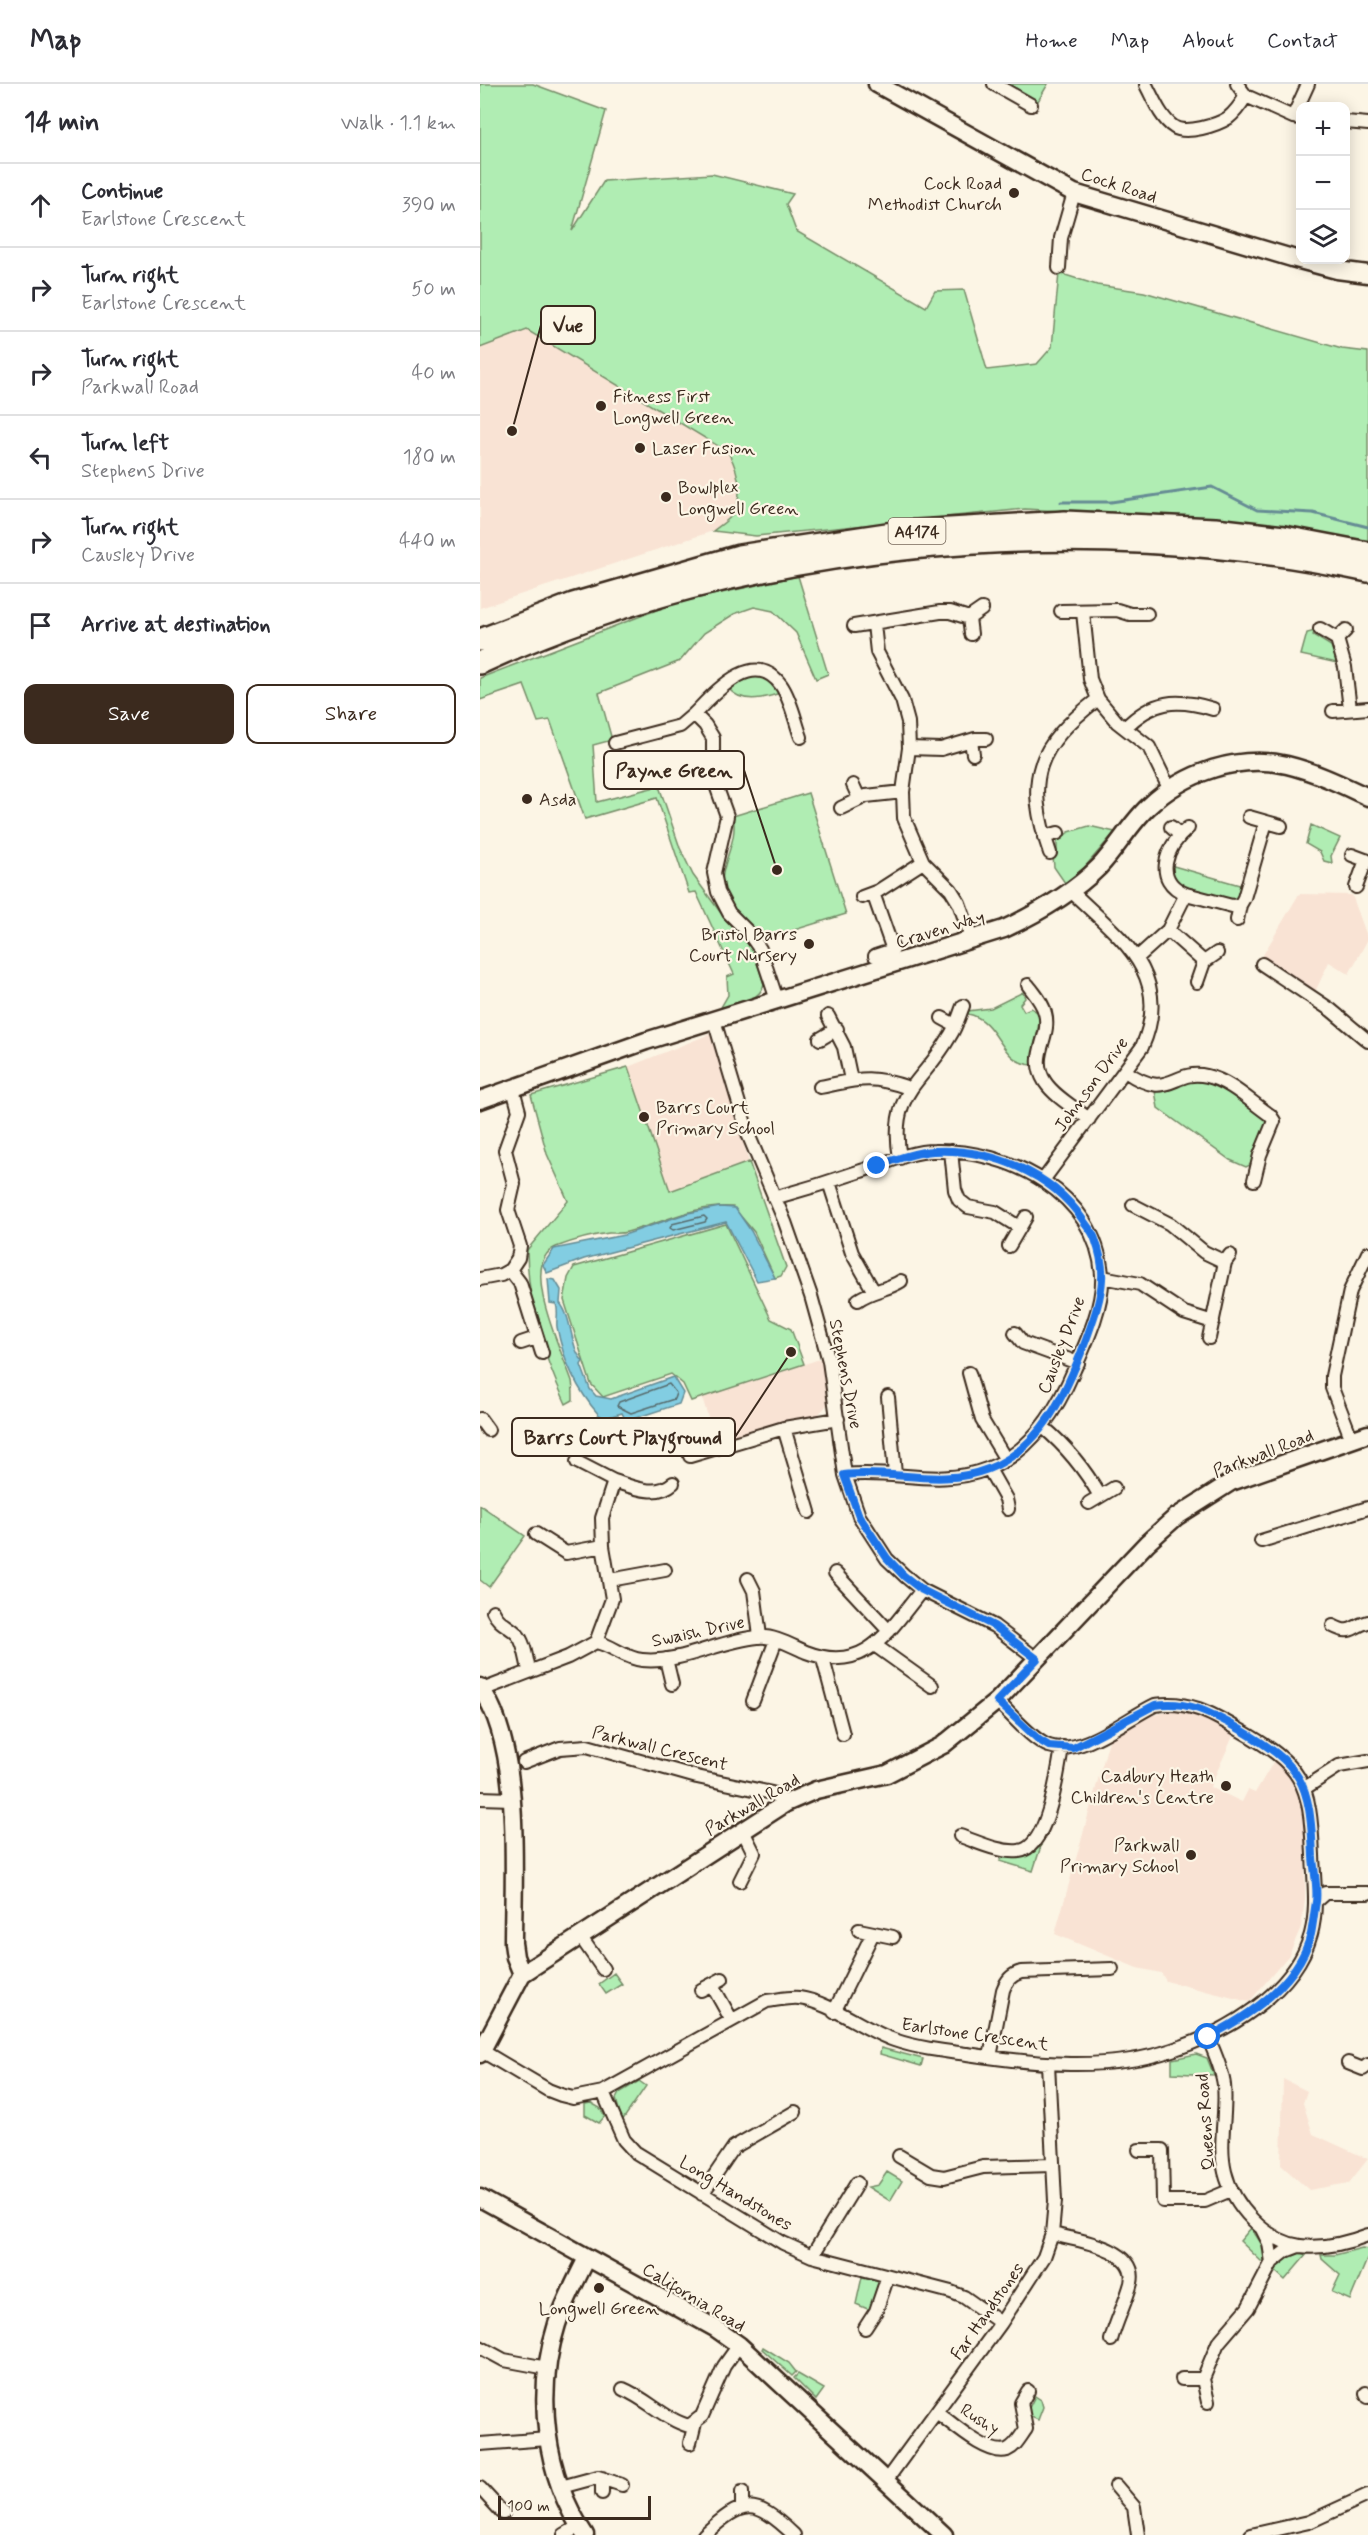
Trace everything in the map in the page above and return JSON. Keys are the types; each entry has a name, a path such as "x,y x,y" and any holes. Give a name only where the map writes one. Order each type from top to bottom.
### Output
{"highway":[{"name":"A4174","path":"480,640 573,604 739,556 900,532 1077,522 1215,529 1284,537 1368,553"},
{"name":"A4174","path":"480,663 526,642 603,614 749,573 911,548 1068,540 1158,543 1254,551 1368,571"}],"street":[{"name":"Cock Road","path":"877,84 1074,193 1292,258 1337,270 1368,274"},
{"path":"994,84 1032,105"},
{"path":"1132,86 1146,84 1165,118 1175,128 1184,130 1215,124 1228,118 1246,96"},
{"path":"1237,84 1246,96 1296,118"},
{"path":"1302,102 1308,84"},
{"path":"1350,122 1368,124"},
{"path":"1059,268 1061,238 1074,193"},
{"path":"969,618 982,609"},
{"path":"1062,611 1118,610 1130,614 1148,614"},
{"path":"854,626 940,612 950,612 969,618"},
{"path":"1083,612 1090,679 1098,699 1110,715 1149,747 1170,790"},
{"path":"969,618 971,634"},
{"path":"874,624 877,652 902,700 908,722 909,747 903,792 904,818 923,862 951,890 972,939"},
{"path":"1320,629 1341,634 1350,709"},
{"path":"615,743 680,726 735,675 747,671 759,671 771,675 780,684 801,737"},
{"path":"1050,853 1037,809 1038,776 1044,756 1064,726 1098,699"},
{"path":"1125,728 1140,713 1165,704 1192,703 1214,709"},
{"path":"1333,711 1368,708"},
{"path":"694,714 713,738 713,777 727,816 714,873 718,892 729,913 748,932 760,949 777,1000"},
{"path":"909,747 941,749 986,739"},
{"path":"971,741 973,754"},
{"name":"Craven Way","path":"480,1100 714,1020 972,939 1035,915 1071,891 1099,867 1147,808 1170,790 1207,770 1244,761 1264,762 1302,769 1368,797"},
{"path":"853,785 859,798"},
{"path":"841,808 859,798 903,792"},
{"path":"1249,817 1281,826"},
{"path":"1237,920 1266,822"},
{"path":"1180,830 1164,869 1166,880 1176,890 1186,894 1232,906 1240,904"},
{"path":"1044,837 1058,833"},
{"path":"1352,855 1367,861 1356,887"},
{"path":"875,956 893,950 867,895 923,862"},
{"name":"Johnson Drive","path":"1044,1179 1142,1047 1150,1023 1150,989 1138,957 1071,891"},
{"path":"1138,957 1168,930 1186,894"},
{"path":"1168,930 1204,962"},
{"path":"1197,982 1204,962 1217,953"},
{"path":"1262,964 1331,1010 1368,1041"},
{"path":"1028,985 1046,1013 1046,1029 1038,1054 1042,1076 1052,1091 1089,1119"},
{"path":"900,1158 896,1135 909,1088 950,1037 963,1006"},
{"path":"828,1016 837,1029 851,1080"},
{"path":"942,1018 955,1025"},
{"name":"Stephens Drive","path":"714,1020 748,1134 811,1296 829,1361 844,1475 859,1516 887,1558 922,1590 994,1626 1037,1659"},
{"path":"820,1038 837,1029"},
{"path":"1125,1071 1151,1085 1170,1083 1192,1075 1207,1076 1223,1082 1270,1115 1274,1121 1260,1155 1254,1180"},
{"path":"819,1087 851,1080 882,1078 909,1088"},
{"path":"480,1279 501,1275 510,1270 518,1258 520,1246 508,1210 514,1184 504,1150 519,1111 513,1089"},
{"name":"Causley Drive","path":"774,1198 900,1158 932,1151 979,1154 1044,1179 1075,1208 1095,1237 1102,1277 1098,1304 1078,1363 1062,1399 1043,1427 1006,1460 989,1469 963,1477 931,1480 870,1472 844,1475"},
{"path":"951,1152 955,1190 959,1200 968,1207 995,1212 1022,1222 1009,1246"},
{"path":"829,1182 852,1253 873,1290"},
{"path":"1133,1205 1170,1224 1197,1248 1228,1258 1209,1338"},
{"path":"1352,1440 1332,1388 1332,1376 1350,1291 1368,1253"},
{"path":"510,1270 520,1283 542,1353"},
{"path":"1102,1277 1140,1284 1184,1313 1213,1322"},
{"path":"858,1300 873,1290 889,1288 902,1281"},
{"path":"1015,1334 1023,1343 1078,1363"},
{"path":"521,1343 536,1338"},
{"path":"969,1373 982,1420 1006,1460"},
{"path":"888,1397 895,1474"},
{"path":"690,1456 784,1428 838,1419"},
{"path":"1043,1427 1071,1453 1100,1496"},
{"path":"784,1428 809,1512"},
{"name":"Parkwall Road","path":"483,2044 522,1974 580,1936 786,1803 816,1790 870,1780 901,1768 958,1735 997,1701 1147,1543 1176,1517 1231,1482 1368,1434"},
{"path":"577,1461 614,1481 637,1489 664,1490 673,1483"},
{"path":"989,1469 1006,1499 1008,1509"},
{"path":"522,1974 515,1957 513,1943 512,1799 502,1737 495,1713 481,1689 568,1657 596,1642 611,1607 610,1581 603,1546 602,1518 614,1481"},
{"path":"1089,1503 1114,1488"},
{"path":"1262,1541 1368,1508"},
{"path":"536,1534 566,1553 603,1546"},
{"path":"610,1581 665,1570"},
{"path":"835,1573 889,1631"},
{"path":"748,1579 754,1591 760,1636"},
{"name":"Swaish Drive","path":"596,1642 635,1659 666,1659 760,1636 823,1659 852,1657 876,1646 922,1590"},
{"path":"493,1611 497,1620 516,1633 522,1641 529,1670"},
{"path":"1333,1626 1343,1631 1353,1630 1368,1622"},
{"path":"753,1701 776,1640"},
{"path":"876,1646 932,1686"},
{"path":"666,1659 672,1684"},
{"path":"823,1659 843,1734"},
{"path":"960,1836 998,1849 1019,1851 1034,1845 1042,1831 1062,1747 1049,1746 1039,1740 997,1701"},
{"name":"Earlstone Crescent","path":"483,2044 548,2091 573,2098 603,2092 731,2019 767,2001 789,1998 801,1998 902,2043 1048,2064 1090,2064 1170,2051 1208,2037 1242,2019 1292,1973 1311,1935 1316,1901 1311,1811 1305,1788 1295,1770 1269,1746 1210,1713 1190,1705 1170,1703 1155,1705 1073,1748 1062,1747"},
{"name":"Parkwall Crescent","path":"524,1762 560,1748 587,1746 698,1777 772,1793 786,1803"},
{"path":"1305,1788 1339,1766 1368,1761"},
{"path":"480,1798 512,1799"},
{"path":"740,1881 754,1853 743,1831"},
{"path":"1316,1901 1325,1893 1368,1893"},
{"path":"859,1930 893,1937"},
{"path":"834,2012 873,1934"},
{"path":"580,1936 603,1970"},
{"path":"1095,1957 1095,1970"},
{"path":"990,2057 1003,1990 1007,1981 1014,1974 1112,1969"},
{"path":"712,1985 731,2019"},
{"name":"Queens Road","path":"1208,2037 1224,2085 1222,2153 1231,2190 1245,2211 1262,2228 1299,2246 1349,2242 1368,2235"},
{"path":"1348,2063 1365,2067 1368,2082"},
{"name":"Far Handstones","path":"885,2482 938,2413 1039,2268 1052,2234 1055,2201 1048,2064"},
{"name":"Long Handstones","path":"603,2092 624,2140 630,2146 702,2194 783,2243 812,2256 964,2297 1001,2323"},
{"path":"702,2194 734,2147 795,2112"},
{"path":"1139,2150 1162,2150 1163,2201 1205,2202 1231,2190"},
{"path":"898,2156 931,2175 944,2177 983,2167 1053,2165"},
{"path":"812,2256 857,2183"},
{"name":"California Road","path":"480,2199 715,2328 739,2345 944,2535"},
{"path":"1262,2228 1269,2243 1272,2262"},
{"path":"1052,2234 1108,2248 1121,2256 1130,2267 1131,2281 1111,2340"},
{"path":"1208,2402 1203,2379 1218,2343 1248,2308 1272,2262 1286,2251 1299,2246"},
{"path":"564,2535 582,2531 561,2487 548,2439 546,2368 563,2308 587,2258"},
{"path":"865,2328 876,2311 888,2276"},
{"path":"623,2389 636,2394 676,2423 688,2426 702,2416 724,2366 739,2345"},
{"path":"480,2347 504,2360 546,2368"},
{"path":"1182,2379 1203,2379"},
{"path":"636,2394 642,2382"},
{"name":"Rushy","path":"938,2413 985,2446 1000,2451 1008,2449 1026,2429 1021,2403 1028,2391"},
{"path":"690,2444 695,2423"},
{"path":"480,2444 548,2439"},
{"path":"561,2487 586,2479 602,2478 622,2485"},
{"path":"602,2478 602,2493"},
{"path":"1116,2486 1134,2507 1138,2535"},
{"path":"480,2488 484,2503 502,2513"},
{"path":"742,2492 742,2507"},
{"path":"1251,2535 1309,2522 1368,2495"},
{"path":"704,2535 729,2512 742,2507 769,2513 794,2535"}],"shaded area":[{"path":"527,330 728,452 737,469 739,489 734,513 713,531 480,608 480,348"},
{"path":"1299,894 1352,895 1368,939 1349,974 1329,962 1314,994 1260,960"},
{"name":"Barrs Court Primary School","path":"710,1034 749,1162 670,1191 556,1088 628,1067"},
{"path":"823,1358 827,1405 817,1416 715,1440 702,1397"},
{"name":"Parkwall Primary School","path":"1173,1711 1192,1713 1234,1734 1210,1787 1242,1802 1248,1790 1255,1793 1275,1759 1292,1779 1301,1802 1305,1821 1305,1900 1301,1927 1289,1955 1249,2002 1166,1981 1161,1973 1137,1968 1055,1934 1110,1737 1144,1717"},
{"path":"1283,2079 1307,2091 1303,2103 1313,2134 1368,2159 1349,2183 1309,2190 1281,2165"}],"green space":[{"path":"480,84 533,84 606,111 572,231 604,181 712,174 793,194 786,204 796,231 926,307 935,291 964,290 987,370 1037,364 1052,347 1059,273 1097,285 1144,292 1342,349 1368,352 1368,543 1218,520 1025,509 756,536 713,531 732,515 739,496 737,473 728,452 527,330 480,348"},
{"path":"1006,84 1048,84 1037,103"},
{"path":"798,576 828,674 816,679 796,633 773,611 754,607 734,614 704,633 680,661 599,693 612,740 593,745 597,802 659,786 680,848 693,875 726,920 752,948 764,984 762,990 752,999 720,1009 728,995 727,977 734,974 696,892 689,893 657,798 585,819 550,720 538,722 524,685 480,700 480,678 672,604"},
{"path":"1315,631 1313,635 1331,646 1337,663 1301,655 1307,633"},
{"path":"756,675 770,681 780,693 752,699 739,696 728,688 735,682"},
{"path":"808,793 846,914 762,940 734,912 723,891 722,880 733,838 733,816"},
{"path":"1311,825 1340,838 1331,856 1332,863 1324,861 1320,852 1306,844"},
{"path":"1089,826 1115,832 1083,869 1065,883 1054,867 1053,856 1057,854 1057,841 1069,832"},
{"path":"1170,865 1243,886 1236,901 1176,885"},
{"path":"1023,992 1025,998 1020,1004 1024,1011 1031,1008 1039,1013 1033,1052 1034,1065 1022,1063 1013,1058 987,1024 968,1014 968,1011 991,1008"},
{"path":"628,1067 670,1191 749,1162 786,1267 781,1276 775,1278 754,1232 733,1207 705,1208 625,1233 596,1235 556,1247 545,1256 541,1271 542,1290 546,1311 572,1381 573,1400 566,1404 543,1348 533,1310 527,1250 568,1201 547,1154 531,1095"},
{"path":"1193,1080 1211,1081 1225,1088 1267,1121 1250,1165 1246,1167 1230,1160 1158,1108 1155,1091"},
{"path":"726,1224 771,1319 791,1329 804,1364 691,1401 683,1384 671,1374 603,1397 591,1384 564,1300 568,1278 574,1267"},
{"path":"480,1505 525,1536 489,1587 480,1580"},
{"path":"1041,1846 1033,1871 1000,1861 1006,1854 1025,1854"},
{"path":"614,1973 622,1984 606,1994 599,1984"},
{"path":"881,2048 923,2059 921,2066 880,2054"},
{"path":"1196,2054 1207,2058 1214,2075 1172,2073 1172,2059"},
{"path":"639,2081 646,2086 622,2121 616,2099 619,2093"},
{"path":"591,2103 600,2108 605,2116 599,2123 585,2115 585,2104"},
{"path":"887,2172 902,2181 890,2201 868,2187 878,2185"},
{"path":"1251,2228 1263,2246 1264,2264 1240,2241"},
{"path":"1362,2248 1368,2249 1368,2257 1350,2300 1332,2292 1340,2275 1322,2259 1321,2255 1335,2255"},
{"path":"1297,2253 1307,2254 1285,2280 1275,2271 1284,2260"},
{"path":"862,2277 877,2280 880,2286 870,2310 856,2304"},
{"path":"763,2347 789,2363 796,2372 792,2376 762,2349"},
{"path":"798,2374 824,2389 816,2400 794,2378"},
{"path":"1035,2396 1041,2400 1043,2407 1038,2420 1029,2416 1028,2410"}],"water":[{"path":"720,1207 735,1208 751,1231 775,1278 757,1281 726,1222 584,1259 547,1273 543,1265 554,1249 624,1235 688,1213"},
{"path":"548,1279 555,1280 561,1290 560,1303 567,1317 576,1349 583,1361 581,1365 590,1389 596,1396 611,1399 673,1377 683,1393 679,1404 626,1421 622,1413 605,1418 599,1415 584,1395 567,1362 557,1327 557,1307 556,1304 550,1303"}],"waterway":[{"path":"1061,502 1111,502 1212,487 1257,510 1313,513 1368,527"}],"place":[{"name":"Cock Road Methodist Church","path":"1014,193"},
{"name":"Fitness First Longwell Green","path":"601,406"},
{"name":"Vue","path":"512,431"},
{"name":"Laser Fusion","path":"640,448"},
{"name":"Bowlplex Longwell Green","path":"666,497"},
{"name":"Asda","path":"527,799"},
{"name":"Payne Green","path":"777,870"},
{"name":"Bristol Barrs Court Nursery","path":"809,944"},
{"name":"Barrs Court Primary School","path":"644,1117"},
{"name":"Barrs Court Playground","path":"791,1352"},
{"name":"Cadbury Heath Children's Centre","path":"1226,1786"},
{"name":"Parkwall Primary School","path":"1191,1855"},
{"name":"Longwell Green","path":"599,2288"}],"route":[{"path":"877,1166 932,1151 979,1154 1044,1179 1075,1208 1095,1237 1102,1277 1098,1304 1078,1363 1062,1399 1043,1427 1006,1460 989,1469 963,1477 931,1480 870,1472 844,1475 859,1516 887,1558 904,1576 922,1590 994,1626 1037,1659 997,1701 1039,1740 1049,1746 1073,1748 1155,1705 1170,1703 1190,1705 1210,1713 1269,1746 1295,1770 1305,1788 1311,1811 1316,1901 1311,1935 1292,1973 1242,2019 1208,2037"}]}
